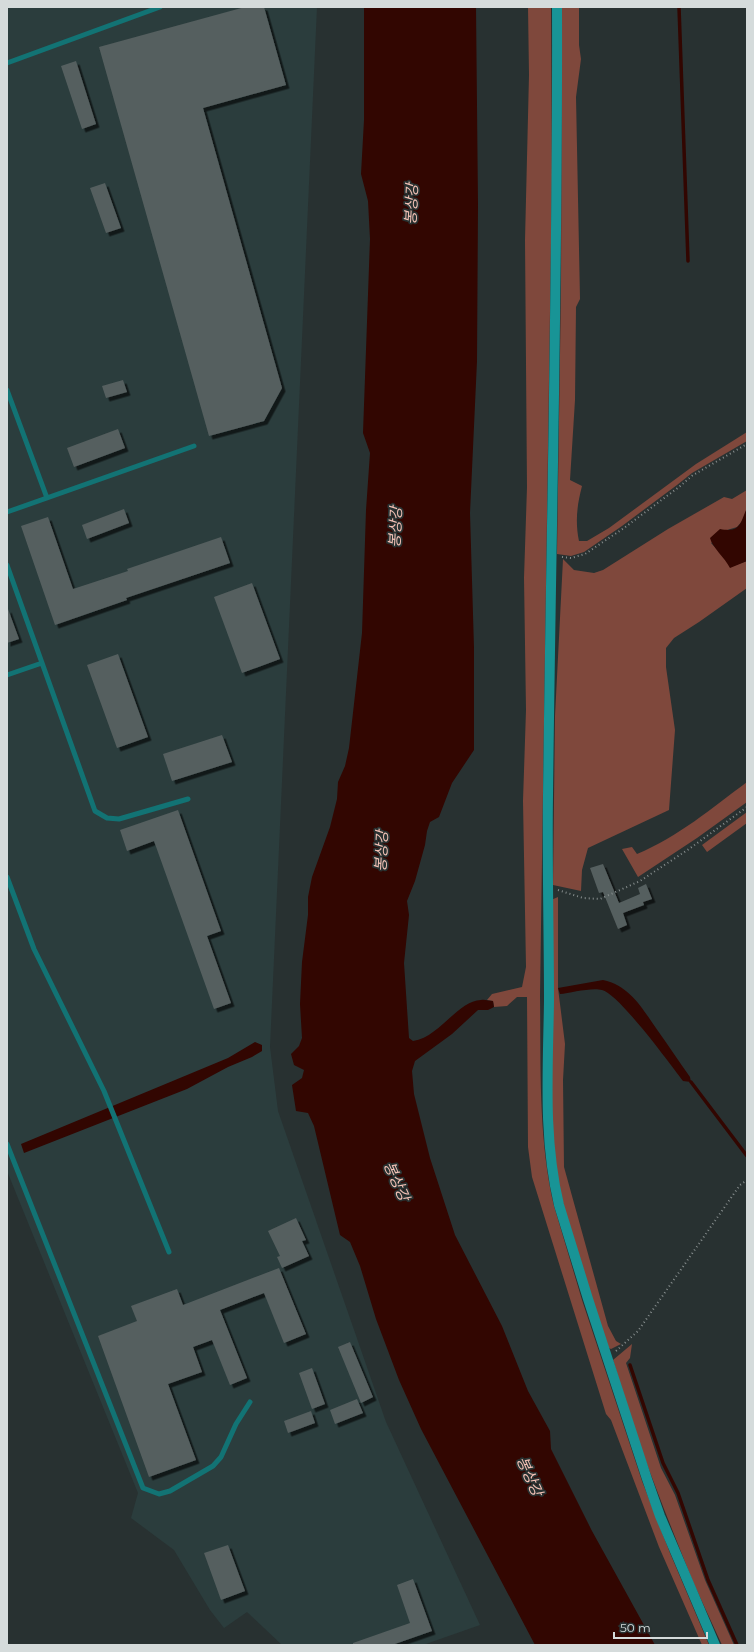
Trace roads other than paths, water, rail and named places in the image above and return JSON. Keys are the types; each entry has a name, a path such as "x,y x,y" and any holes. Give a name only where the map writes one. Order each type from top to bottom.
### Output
{"main road":[{"path":"557,7 558,175 547,887 549,998 547,1117 553,1178 566,1228 607,1358 660,1516 715,1645"}],"lane":[{"path":"7,63 160,7"},
{"path":"7,390 47,498"},
{"path":"7,512 194,446"},
{"path":"7,566 95,811 107,818 119,819 188,799"},
{"path":"7,675 42,663"},
{"path":"7,877 34,949 104,1091 169,1252"},
{"path":"7,1144 143,1488 159,1494 170,1491 213,1466 221,1457 236,1424 250,1402"}],"water":[{"name":"봉상강","path":"364,7 476,7 478,205 477,361 470,513 474,648 474,750 452,783 439,817 430,822 415,881 407,901 409,915 404,963 409,1038 413,1041 432,1033 456,1012 472,1002 482,1000 493,1001 494,1007 488,1010 478,1010 452,1034 415,1061 412,1071 414,1094 430,1158 455,1235 502,1326 528,1391 550,1431 551,1449 592,1531 655,1645 535,1645 421,1429 399,1380 376,1319 360,1266 350,1242 340,1235 314,1126 308,1113 296,1111 292,1085 302,1078 304,1070 294,1065 291,1054 299,1046 302,1038 300,1004 302,962 308,915 308,897 312,877 330,827 337,799 338,782 345,766 349,748 362,633 366,510 370,453 363,433 370,239 368,201 361,174 364,120"},
{"path":"747,508 747,561 730,568 713,545 710,538 720,529 732,530 739,526"},
{"path":"603,980 613,983 629,993 647,1015 690,1077 691,1082 683,1081 632,1016 610,994 602,990 593,989 560,994 558,988"},
{"path":"255,1042 262,1045 262,1051 187,1089 24,1153 21,1144 228,1058"}],"waterway":[{"path":"679,7 688,261"},
{"path":"691,1082 747,1156"},
{"path":"630,1365 663,1463 678,1493 708,1580 737,1645"}]}
